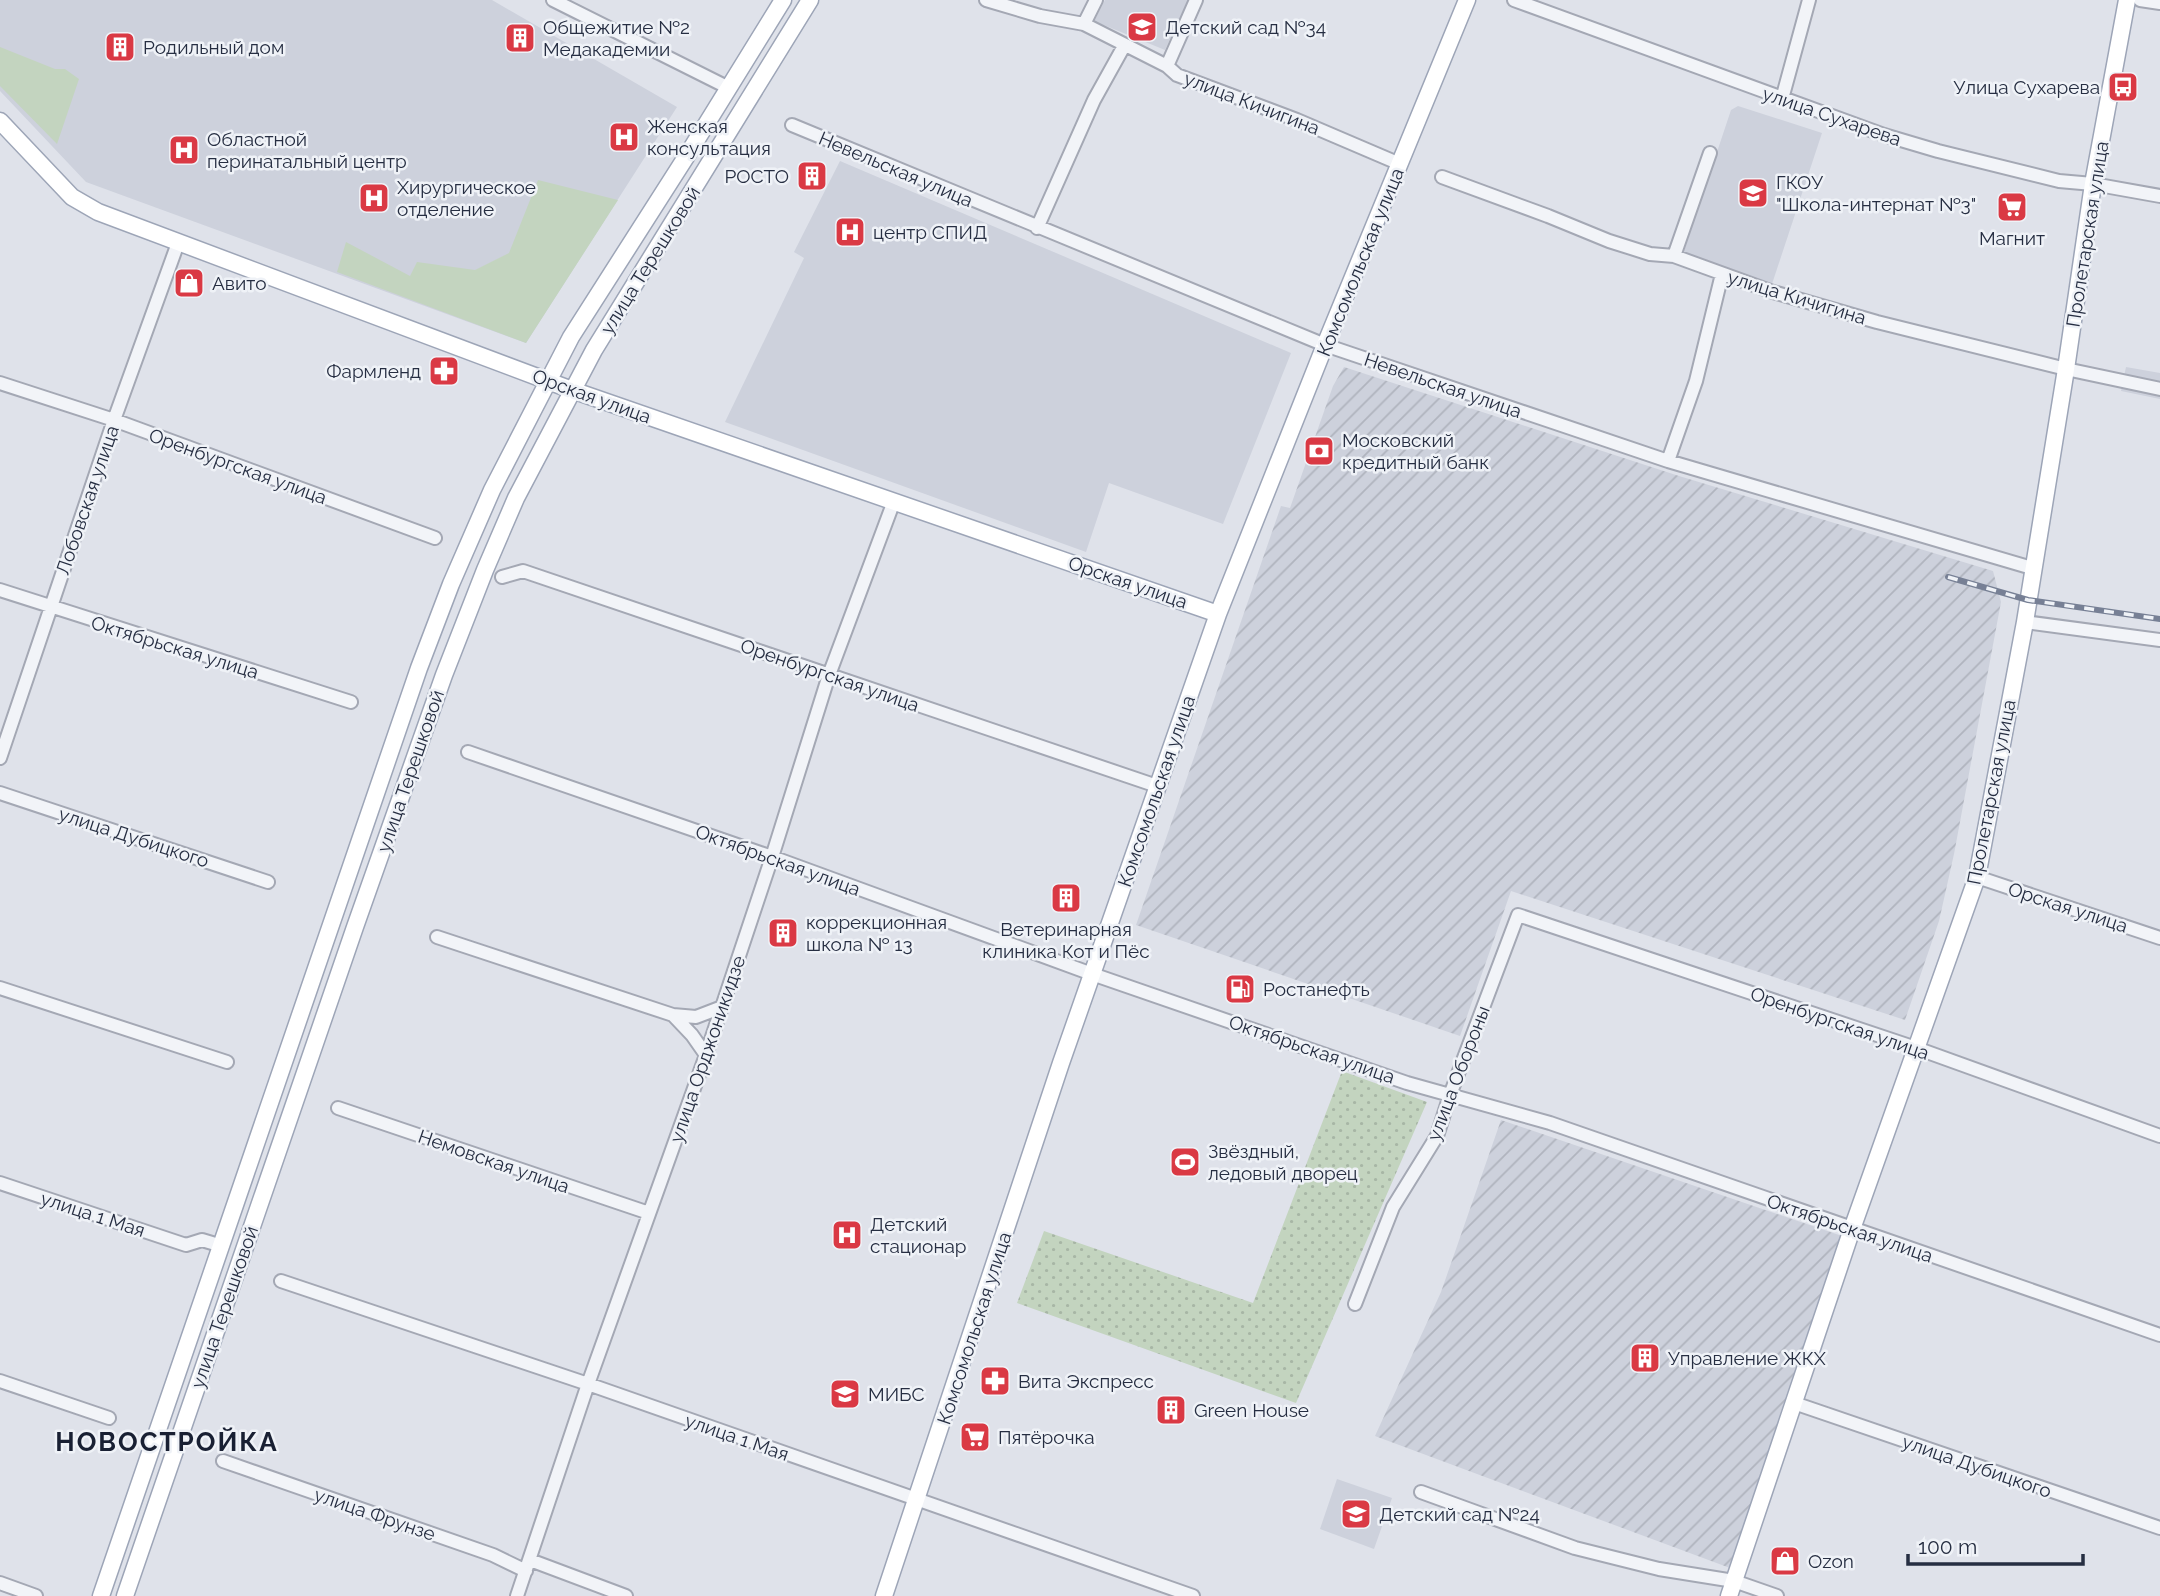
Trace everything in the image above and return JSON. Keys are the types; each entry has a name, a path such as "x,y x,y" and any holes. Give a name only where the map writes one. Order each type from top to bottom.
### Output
{"main road":[{"name":"улица Терешковой","path":"101,1596 446,596 492,490 571,337 783,0"},
{"name":"улица Терешковой","path":"125,1596 444,676 516,498 594,350 810,0"},
{"name":"Комсомольская улица","path":"884,1596 1092,974 1217,614 1467,0"},
{"name":"Пролетарская улица","path":"1732,1588 1852,1228 1977,877 2025,622 2066,369 2092,184 2127,0"},
{"name":"Орская улица","path":"0,121 72,197 97,212 572,390 1217,614"}],"street":[{"path":"553,0 729,88"},
{"name":"улица Кичигина","path":"986,0 1040,16 1084,24 1167,66 1177,75 1297,120 1401,164"},
{"path":"1084,24 1096,0"},
{"path":"1167,66 1196,0"},
{"name":"улица Сухарева","path":"1514,0 1782,99 1938,151 2059,181 2160,196"},
{"path":"1782,99 1809,0"},
{"path":"2140,0 2160,3"},
{"path":"1037,228 1094,100 1124,46"},
{"name":"Невельская улица","path":"792,125 1325,345 1668,461 2032,568"},
{"path":"1674,256 1710,153"},
{"name":"улица Кичигина","path":"1443,177 1609,241 1650,254 1674,256 1773,292 1877,322 2066,369 2160,389"},
{"name":"Лобовская улица","path":"0,758 114,420 178,243"},
{"path":"1668,461 1696,381 1722,274"},
{"name":"Оренбургская улица","path":"0,383 114,420 435,538"},
{"name":"улица Орджоникидзе","path":"517,1596 706,1055 829,675 894,501"},
{"name":"Оренбургская улица","path":"502,577 523,571 1157,786"},
{"name":"Октябрьская улица","path":"0,590 351,702"},
{"path":"2025,622 2160,640"},
{"name":"Октябрьская улица","path":"468,752 1407,1083 1550,1123 2160,1335"},
{"name":"улица Дубицкого","path":"0,793 268,881"},
{"name":"Орская улица","path":"1977,877 2160,938"},
{"name":"Оренбургская улица","path":"1518,915 1916,1048 2160,1136"},
{"name":"улица Обороны","path":"1356,1304 1393,1207 1437,1136 1518,915"},
{"path":"437,937 673,1016 696,1017 722,1007"},
{"path":"0,988 227,1062"},
{"path":"673,1016 692,1035 706,1055"},
{"name":"Немовская улица","path":"338,1108 649,1213"},
{"name":"улица 1 Мая","path":"0,1183 186,1245 202,1240 222,1246"},
{"name":"улица 1 Мая","path":"281,1281 589,1384 1192,1596"},
{"path":"0,1381 109,1418"},
{"name":"улица Дубицкого","path":"1794,1403 2160,1528"},
{"name":"улица Фрунзе","path":"223,1461 493,1555 626,1596"},
{"path":"1421,1492 1575,1548 1732,1588 1777,1596"},
{"path":"0,1583 36,1596"}],"shaded area":[{"path":"0,0 492,0 677,107 526,343 86,182 0,91"},
{"name":"Детский сад №34","path":"1105,0 1188,0 1165,50 1094,21"},
{"name":"ГКОУ \"Школа-интернат №3\"","path":"1738,106 1822,133 1772,284 1683,254 1731,110"},
{"path":"840,161 1291,353 1223,524 1109,483 1086,552 725,422 804,258 794,252"},
{"path":"1344,367 1679,476 1993,571 2001,602 1954,854 1939,921 1905,1020 1511,891 1460,1036 1136,925 1281,506 1290,508 1333,386"},
{"path":"2126,367 2160,373 2160,399 2121,391"},
{"path":"1501,1120 1842,1236 1730,1568 1375,1436 1441,1292"},
{"name":"Детский сад №24","path":"1337,1479 1392,1498 1374,1549 1320,1529"}],"green space":[{"path":"0,47 55,69 65,69 79,79 57,144 0,86"},
{"path":"538,180 618,200 526,343 337,272 346,242 410,276 417,262 475,270 509,253"},
{"path":"1342,1071 1427,1102 1296,1403 1017,1303 1044,1231 1253,1303"}],"railway":[{"path":"1948,577 2028,600 2160,619"}],"place":[{"name":"Детский сад №34","path":"1142,27"},
{"name":"Общежитие №2 Медакадемии","path":"520,38"},
{"name":"Родильный дом","path":"120,47"},
{"name":"Улица Сухарева","path":"2123,87"},
{"name":"Женская консультация","path":"624,137"},
{"name":"Областной перинатальный центр","path":"184,150"},
{"name":"РОСТО","path":"812,176"},
{"name":"ГКОУ \"Школа-интернат №3\"","path":"1753,193"},
{"name":"Хирургическое отделение","path":"374,198"},
{"name":"Магнит","path":"2012,207"},
{"name":"центр СПИД","path":"850,232"},
{"name":"Авито","path":"189,283"},
{"name":"Фармленд","path":"444,371"},
{"name":"Московский кредитный банк","path":"1319,451"},
{"name":"Ветеринарная клиника Кот и Пёс","path":"1066,898"},
{"name":"коррекционная школа № 13","path":"783,933"},
{"name":"Ростанефть","path":"1240,989"},
{"name":"Звёздный, ледовый дворец","path":"1185,1162"},
{"name":"Детский стационар","path":"847,1235"},
{"name":"Управление ЖКХ","path":"1645,1358"},
{"name":"Вита Экспресс","path":"995,1381"},
{"name":"МИБС","path":"845,1394"},
{"name":"Green House","path":"1171,1410"},
{"name":"Пятёрочка","path":"975,1437"},
{"name":"Детский сад №24","path":"1356,1514"},
{"name":"Ozon","path":"1785,1561"}],"district":[{"name":"НОВОСТРОЙКА","path":"167,1442"}]}
